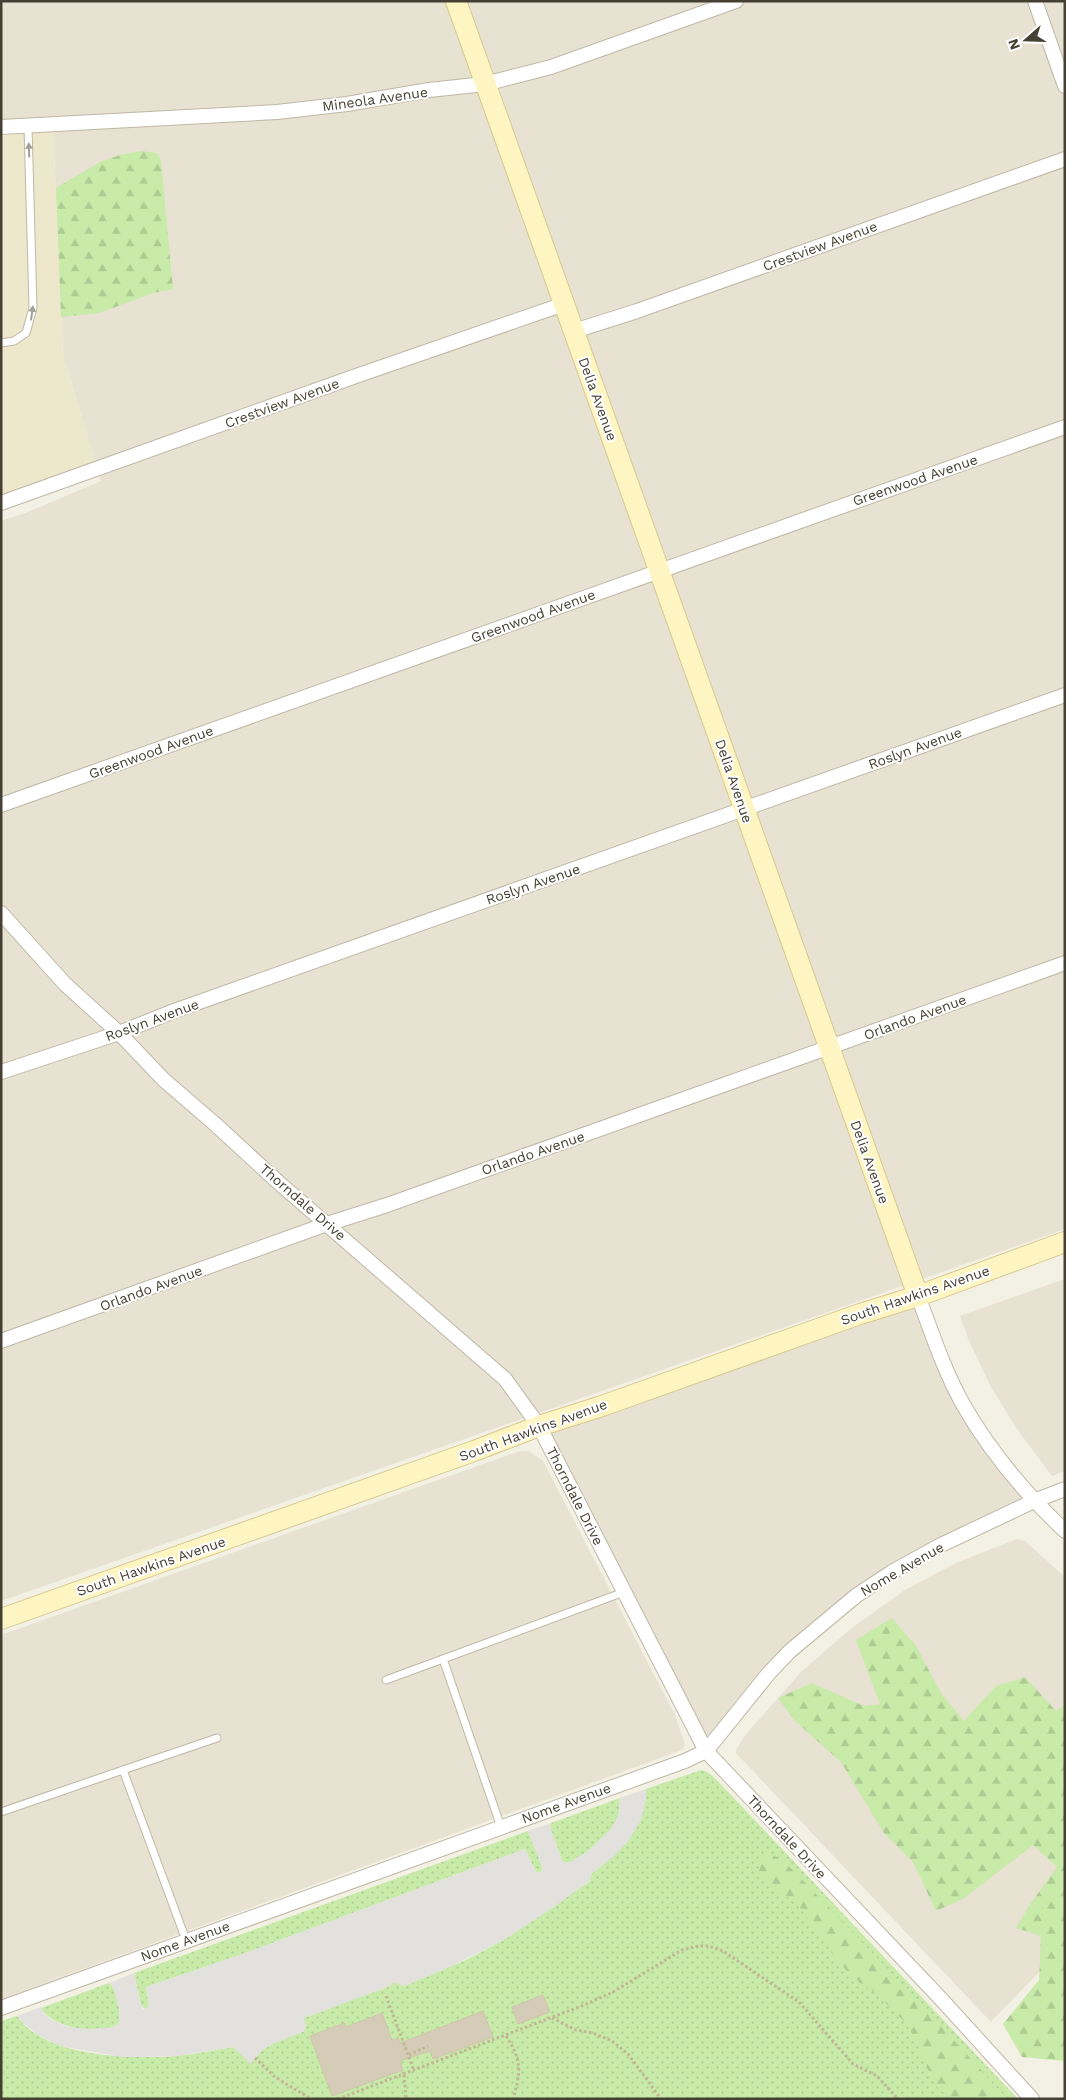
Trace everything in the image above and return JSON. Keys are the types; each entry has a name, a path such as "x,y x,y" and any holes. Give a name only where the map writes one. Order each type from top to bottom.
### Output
{"street":[{"name":"Delia Avenue","path":"456,1 918,1296 946,1369 964,1406 995,1453 1034,1501 1065,1531"},
{"name":"Mineola Avenue","path":"1,127 277,112 347,104 429,90 486,84 551,67 736,1"},
{"path":"1035,1 1065,86"},
{"name":"Crestview Avenue","path":"574,331 637,311 1065,159"},
{"name":"Crestview Avenue","path":"1,503 564,304"},
{"name":"Greenwood Avenue","path":"1,805 1065,427"},
{"name":"Roslyn Avenue","path":"1,1072 119,1033 174,1011 1065,695"},
{"name":"Thorndale Drive","path":"1,913 65,984 119,1033 164,1080 505,1379 539,1426 706,1751 942,1999 1032,2099"},
{"name":"Orlando Avenue","path":"1,1341 1065,963"},
{"name":"South Hawkins Avenue","path":"1,1619 474,1451 539,1426 602,1406 860,1314 918,1296 1065,1242"},
{"name":"Nome Avenue","path":"1,2008 685,1761 706,1751 790,1650 857,1595 892,1572 941,1545 1034,1501 1065,1489"}],"lane":[{"path":"1,343 14,341 26,334 33,308 28,126"},
{"path":"386,1680 624,1592"},
{"path":"443,1659 501,1827"},
{"path":"1,1812 217,1738"},
{"path":"123,1770 186,1940"}],"path":[{"path":"338,2099 552,2018 613,1992 682,1950 698,1946 709,1946 723,1951 799,2002 853,2064 877,2076 898,2099"},
{"path":"386,1996 414,2071"},
{"path":"552,2018 576,2030 593,2033 612,2041 628,2054 661,2099"},
{"path":"506,2036 519,2061 519,2076 513,2099"},
{"path":"408,2055 428,2046"},
{"path":"255,2058 275,2078 311,2099"},
{"path":"404,2074 406,2099"}],"shaded area":[{"path":"1,1 1065,1 1065,1229 1,1601 1,521 28,512 101,481 63,354 53,124 1,127"},
{"path":"53,129 63,354 96,464 1,496 1,136"},
{"path":"1065,1279 1065,1471 1052,1476 1017,1429 991,1387 969,1341 960,1316"},
{"path":"918,1296 946,1369 1034,1501 941,1545 823,1621 706,1751 539,1426"},
{"path":"520,1451 529,1451 543,1461 675,1715 685,1746 682,1750 1,1999 1,1635"},
{"path":"1017,1539 1025,1541 1065,1577 1065,1945 991,2022 736,1753 737,1748 747,1733 802,1671 853,1627 905,1590 956,1563"},
{"path":"646,1789 641,1820 628,1841 614,1856 591,1874 590,1880 554,1907 505,1939 452,1966 404,1986 394,1982 390,1986 304,2018 305,2031 270,2045 262,2050 251,2064 233,2047 177,2056 145,2057 122,2057 71,2048 58,2045 38,2035 17,2016 41,2007 44,2014 52,2020 68,2027 90,2029 114,2027 119,2023 120,2012 113,1987 109,1983 134,1973 141,2005 143,2009 146,2009 149,2003 146,1987 237,1956 525,1849 536,1872 539,1873 543,1869 528,1831 551,1823 550,1827 562,1861 568,1863 588,1851 610,1830 619,1814 620,1798"}],"green space":[{"path":"141,151 157,153 161,161 173,289 153,293 99,313 61,317 56,188 100,162 120,155"},
{"path":"892,1618 916,1646 941,1693 964,1721 996,1686 1025,1677 1056,1711 1065,1705 1065,2061 1022,2057 1003,2024 1039,1980 1041,1936 1016,1928 1057,1867 1033,1845 963,1899 936,1911 913,1862 884,1833 841,1762 795,1721 778,1698 812,1683 864,1706 880,1704 856,1640"},
{"path":"701,1770 714,1777 1018,2099 1,2099 1,2021 17,2016 30,2030 47,2040 68,2048 90,2053 113,2056 157,2057 233,2047 251,2063 262,2050 279,2040 303,2018 390,1986 394,1982 404,1986 466,1960 505,1939 590,1881 591,1874 621,1847 636,1827 645,1803 646,1789"},
{"path":"620,1798 619,1813 613,1827 584,1854 563,1863 550,1827 551,1823"},
{"path":"528,1831 543,1869 539,1873 536,1872 525,1849 237,1956 146,1987 149,2006 145,2009 141,2005 134,1973"},
{"path":"771,1854 783,1861 796,1873 934,2018 1007,2099 951,2099 935,2085 912,2033 904,2021 873,1991 860,1983 839,1963 799,1906 765,1880 759,1871 761,1860"},
{"path":"109,1983 117,1996 120,2013 119,2023 112,2027 102,2030 78,2029 55,2021 41,2008"}],"building":[{"path":"543,1995 550,2012 518,2024 512,2007"},
{"path":"483,2011 493,2037 433,2059 430,2051 400,2061 403,2070 332,2096 310,2036 344,2023 346,2027 382,2013 392,2040 398,2038 400,2043"}]}
